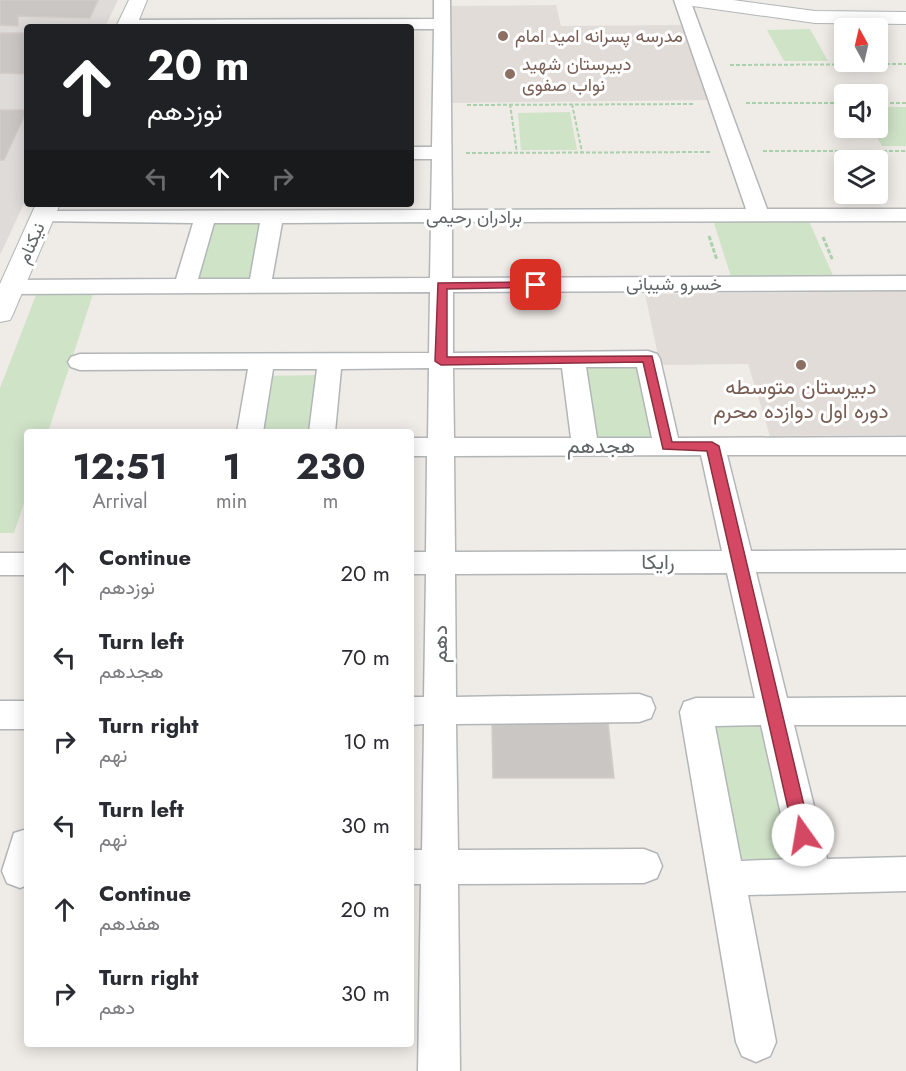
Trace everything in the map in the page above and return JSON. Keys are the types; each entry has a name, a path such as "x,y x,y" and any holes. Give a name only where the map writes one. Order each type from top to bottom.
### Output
{"street":[{"path":"128,24 138,0"},
{"name":"دهم","path":"439,1071 425,867 426,447 441,361 442,0"},
{"path":"682,0 759,215"},
{"path":"693,0 743,3 815,16 906,18"},
{"path":"414,24 442,24"},
{"path":"414,153 442,153"},
{"name":"برادران رحیمی","path":"46,210 205,217 906,214"},
{"name":"نیکنام","path":"0,314 46,210"},
{"path":"185,286 205,217"},
{"path":"261,286 272,217"},
{"name":"خسرو شیبانی","path":"12,287 906,283"},
{"path":"80,362 648,359 667,446"},
{"path":"573,360 585,447"},
{"path":"251,429 262,361"},
{"path":"322,429 330,361"},
{"path":"712,446 813,876"},
{"name":"هجدهم","path":"426,447 906,446"},
{"name":"رایکا","path":"426,563 906,561"},
{"path":"0,564 24,564"},
{"path":"426,710 639,708"},
{"path":"756,1042 696,712 906,711"},
{"path":"0,715 24,715"},
{"path":"425,867 644,866"},
{"path":"726,878 906,874"}],"path":[{"path":"705,65 906,64"},
{"path":"442,105 834,103"},
{"path":"888,103 906,103"},
{"path":"510,104 517,153"},
{"path":"572,104 582,152"},
{"path":"442,153 906,151"},
{"path":"813,215 843,283"},
{"path":"701,216 725,284"}],"shaded area":[{"path":"0,0 118,0 106,24 24,24 24,203 0,255"},
{"path":"556,5 561,26 681,25 710,100 446,103 447,6"},
{"name":"دبیرستان متوسطه دوره اول دوازده محرم","path":"906,291 906,435 770,436 748,364 660,365 645,294"}],"green space":[{"path":"810,29 828,61 784,61 767,30"},
{"path":"888,107 906,107 906,146 882,146 878,138 888,138"},
{"path":"570,112 577,150 521,150 518,113"},
{"path":"808,219 835,280 732,280 713,220"},
{"path":"208,221 266,221 255,280 192,280"},
{"path":"93,294 49,429 24,429 24,503 14,533 0,533 0,388 36,295"},
{"path":"646,363 662,439 588,440 577,364"},
{"path":"321,375 315,429 257,429 266,376"},
{"path":"763,721 794,859 729,859 704,722"}],"building":[{"path":"0,0 98,0 90,18 18,16 18,26 0,25"},
{"path":"0,33 24,33 24,74 0,73"},
{"path":"0,110 24,110 24,117 4,160 0,160"},
{"path":"492,723 608,723 614,778 493,778"}],"place":[{"name":"مدرسه پسرانه امید امام","path":"503,36"},
{"name":"دبیرستان شهید نواب صفوی","path":"510,74"},
{"name":"دبیرستان متوسطه دوره اول دوازده محرم","path":"801,365"}],"route":[{"path":"536,285 441,285 441,361 648,359 667,446 712,446 803,835"}]}
